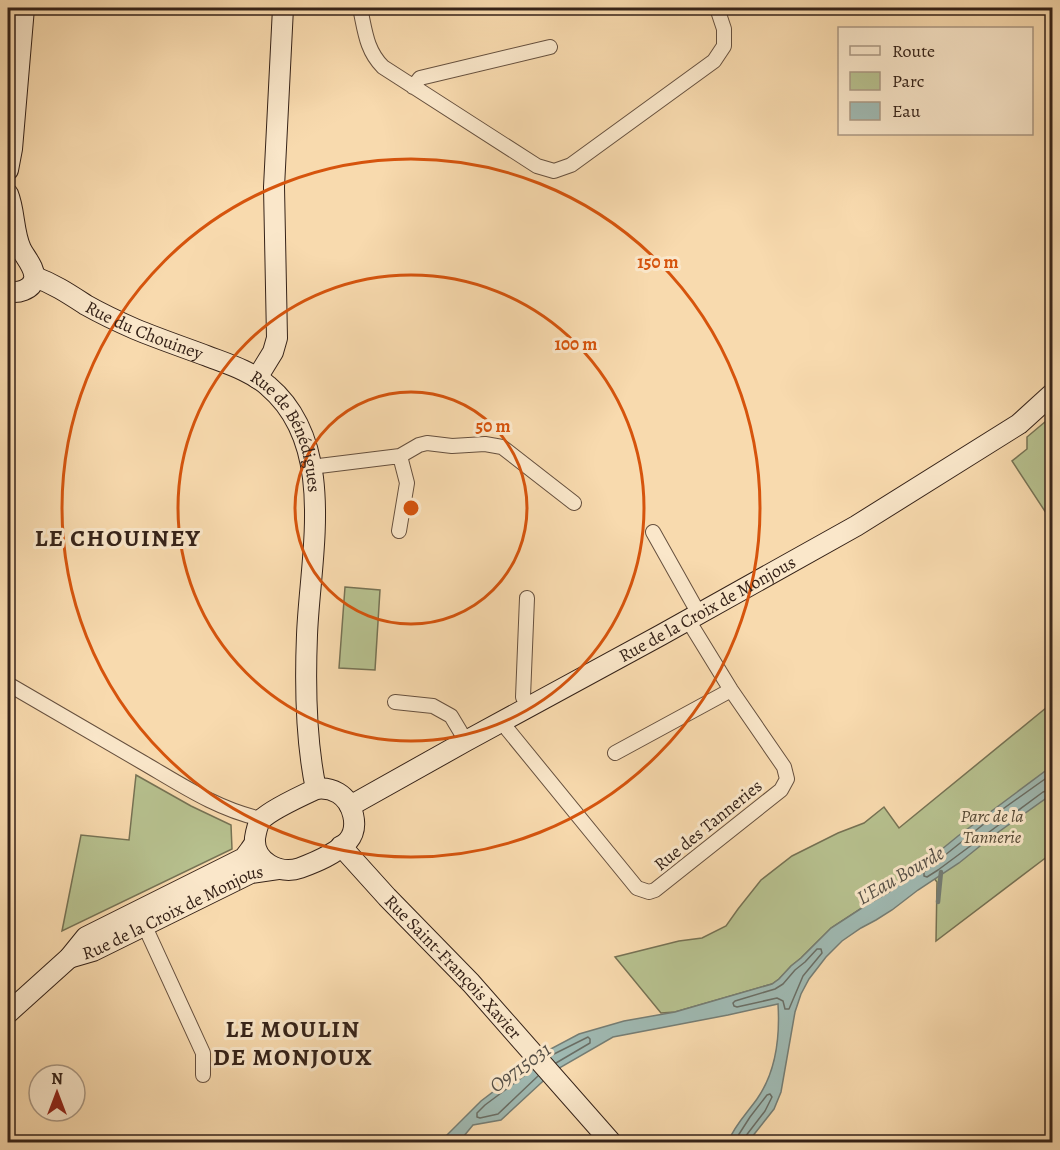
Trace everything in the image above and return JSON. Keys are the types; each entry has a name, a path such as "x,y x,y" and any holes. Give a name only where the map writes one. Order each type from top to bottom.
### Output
{"street":[{"path":"8,170 12,149 24,8"},
{"name":"Rue de Bénédigues","path":"283,8 274,187 277,338 273,352 257,378 286,404 293,415 307,445 312,467 315,534 307,635 307,692 316,789"},
{"path":"360,8 370,49 375,59 383,67 537,166 554,171 572,165 714,61 724,46 724,29 717,8"},
{"path":"413,87 420,78 550,47"},
{"path":"8,194 20,247 35,277 26,289 20,292 8,291"},
{"name":"Rue du Chouiney","path":"35,277 133,328 257,378"},
{"name":"Rue de la Croix de Monjous","path":"350,806 856,526 1019,424 1053,394"},
{"path":"312,467 400,456 427,443 452,446 494,444 502,447 574,503"},
{"path":"399,531 407,483 400,456"},
{"name":"Rue des Tanneries","path":"503,721 637,888 649,892 655,890 781,790 787,779 784,767 731,690 653,532"},
{"path":"527,598 523,697 528,706"},
{"path":"8,684 190,791 247,816 262,819"},
{"path":"615,753 731,690"},
{"path":"395,702 433,706 451,716 466,741"},
{"path":"316,789 326,789 336,792 350,806 354,824 352,834 333,852 298,869 288,871 269,865 261,859 255,843 258,826 262,819 298,797 316,789"},
{"name":"Rue de la Croix de Monjous","path":"8,1012 69,958 93,951 141,918 244,858 255,843"},
{"name":"Rue Saint-François Xavier","path":"341,846 471,983 611,1143"},
{"name":"Rue de la Croix de Monjous","path":"141,918 251,873 278,869"},
{"path":"141,918 202,1053 203,1075"}],"green space":[{"path":"1052,416 1052,522 1012,461 1027,449 1027,437"},
{"path":"345,587 380,590 375,670 339,668"},
{"name":"Parc de la Tannerie","path":"1052,703 1052,853 936,941 937,882 923,865 888,893 831,928 772,984 675,1012 661,1013 615,957 679,941 702,938 726,926 761,880 792,856 864,823 884,807 899,828"},
{"path":"136,775 191,806 231,825 232,849 62,931 81,835 129,840"}],"water":[{"path":"1052,766 1052,794 892,910 842,941 826,957 801,994 795,1012 781,1092 774,1109 748,1142 728,1142 737,1125 757,1099 773,1066 778,1029 778,1004 613,1037 554,1071 501,1120 473,1125 459,1142 437,1142 481,1101 541,1054 579,1034 624,1021 675,1012 772,984 831,928 888,893 958,836"}],"waterway":[{"name":"L'Eau Bourde","path":"938,902 941,872"}],"district":[{"name":"LE CHOUINEY","path":"118,538"},
{"name":"LE MOULIN DE MONJOUX","path":"293,1043"}],"water label":[{"name":"O9715031","path":"520,1067"}]}
